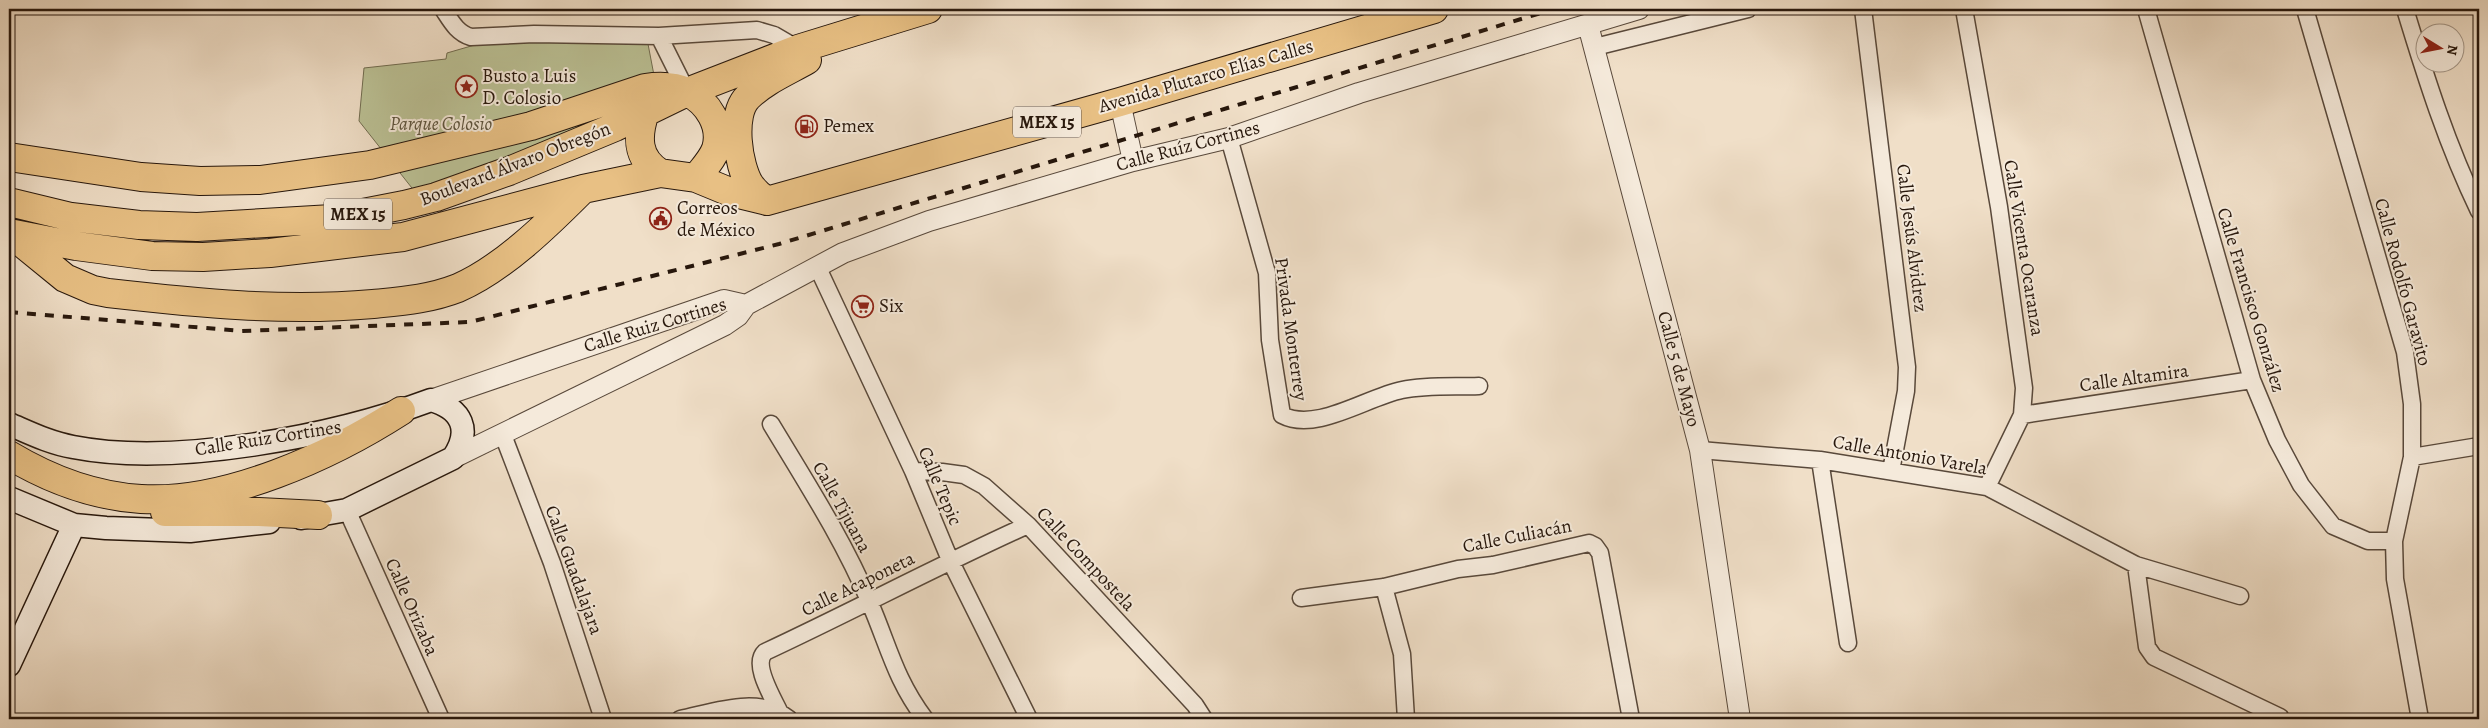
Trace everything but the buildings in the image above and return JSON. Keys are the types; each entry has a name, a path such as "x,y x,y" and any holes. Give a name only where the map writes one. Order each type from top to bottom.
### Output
{"highway":[{"name":"MEX 15","path":"687,92 798,49 928,9"},
{"name":"Avenida Plutarco Elías Calles","path":"660,172 696,178 730,192 767,201 1120,102 1434,9"},
{"path":"767,201 754,190 745,174 738,140 738,116 741,106 759,88 854,33"},
{"path":"9,157 141,177 226,181 260,180 338,170 531,126 645,88 664,86 687,92 707,109 713,116 717,127 716,150 696,178"},
{"name":"Boulevard Álvaro Obregón","path":"9,202 71,217 139,225 197,227 332,219 436,197 509,171 615,127 687,92"},
{"path":"645,112 639,136 640,148 648,164 660,172"},
{"name":"Boulevard Álvaro Obregón","path":"9,233 76,246 152,256 203,257 270,253 402,237 583,189 660,172"},
{"path":"9,233 52,269 93,290 202,304 296,308 358,305 435,296 460,287 506,258 583,189"},
{"path":"9,471 39,488 90,506 130,511 191,505 228,489 313,459 351,440 401,411"},
{"path":"9,455 56,480 109,495 259,512 318,515"}],"main road":[{"name":"Calle Ruiz Cortines","path":"9,424 51,441 87,450 166,452 248,444 294,437 401,411 431,400"},
{"path":"431,400 449,406 462,423 461,441 452,458"},
{"name":"Calle Ruiz Cortines","path":"9,498 74,525 106,528 190,530 347,510 452,458"},
{"path":"9,665 74,525"}],"street":[{"path":"443,9 457,29 463,35 471,37 534,34 659,36 757,30 774,36 798,49"},
{"name":"Calle Ruíz Cortines","path":"746,305 844,253 920,224 1133,161 1228,138 1359,93 1639,9"},
{"path":"1595,47 1748,9"},
{"name":"Calle Jesús Alvidrez","path":"1862,9 1907,366 1906,391 1891,471"},
{"name":"Calle Vicenta Ocaranza","path":"1964,9 1999,207 2024,388 2022,414 1987,486"},
{"name":"Calle Francisco González","path":"2146,9 2252,380 2277,440 2301,485 2333,526 2368,541 2394,541"},
{"name":"Calle Rodolfo Garavito","path":"2305,9 2405,352 2412,404 2412,457 2394,541 2394,579 2420,719"},
{"path":"2405,9 2434,103 2457,166 2479,211"},
{"name":"Calle 5 de Mayo","path":"1588,25 1700,450 1740,719"},
{"path":"659,36 687,92"},
{"path":"1120,102 1133,161"},
{"name":"Privada Monterrey","path":"1228,138 1267,274 1270,340 1282,415 1290,419 1310,421 1403,390 1479,386"},
{"name":"Calle Tepic","path":"817,266 913,471 950,560 1029,719"},
{"name":"Calle Ruiz Cortines","path":"431,400 724,300 746,305 738,316 725,325 503,435 452,458"},
{"name":"Calle Altamira","path":"2022,414 2252,380"},
{"name":"Calle Tijuana","path":"771,424 825,515 870,603 895,670 906,693 924,719"},
{"name":"Calle Guadalajara","path":"503,435 552,563 603,719"},
{"path":"2412,457 2479,446"},
{"name":"Calle Antonio Varela","path":"1700,450 1820,460 1987,486 2136,565 2240,596"},
{"path":"1820,460 1848,643"},
{"name":"Calle Compostela","path":"913,471 964,475 984,486 1028,525 1195,704 1204,719"},
{"name":"Calle Orizaba","path":"347,510 442,719"},
{"name":"Calle Acaponeta","path":"784,715 759,666 761,656 870,603 950,560 1028,525"},
{"name":"Calle Culiacán","path":"1302,598 1384,586 1458,569 1493,565 1581,543 1595,546 1600,553 1631,719"},
{"path":"2136,565 2147,646 2154,657 2280,717"},
{"path":"1384,586 1402,654 1406,719"},
{"path":"680,719 742,706 784,715"}],"green space":[{"name":"Parque Colosio","path":"509,35 648,44 657,91 423,202 359,121 364,68 446,59 447,53"}],"railway":[{"path":"9,312 242,331 470,322 779,244 1554,9"}],"place":[{"name":"Busto a Luis D. Colosio","path":"466,87"},
{"name":"Pemex","path":"807,126"},
{"name":"Correos de México","path":"661,219"},
{"name":"Six","path":"863,306"}]}
